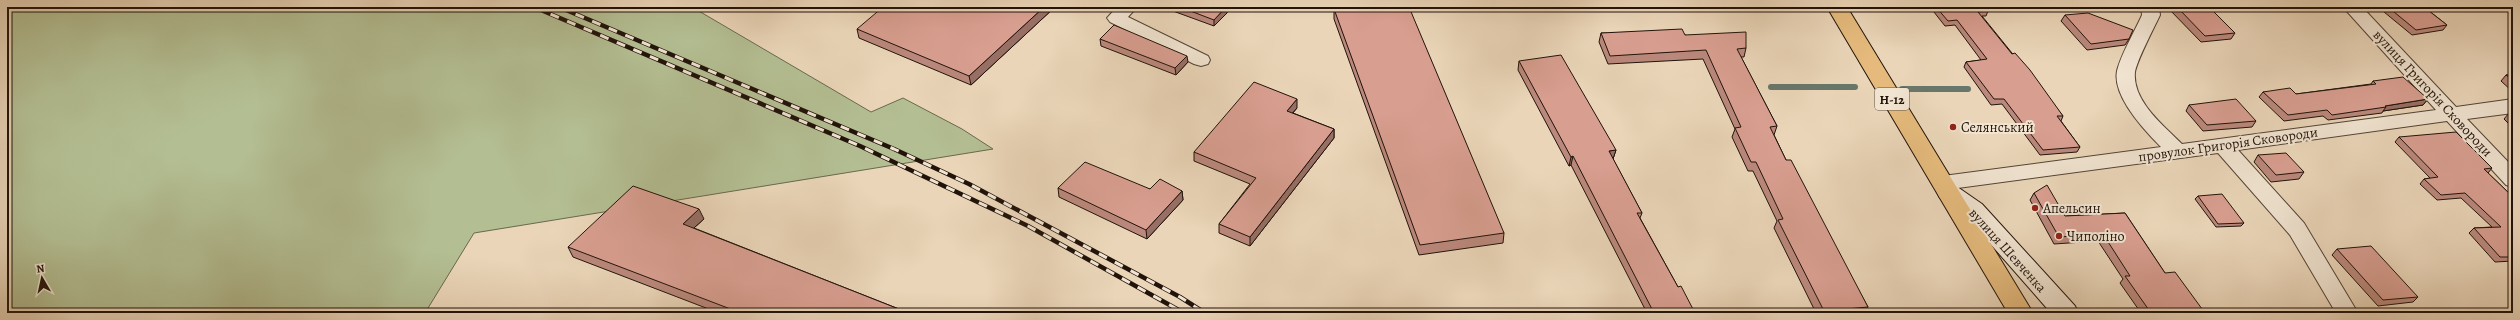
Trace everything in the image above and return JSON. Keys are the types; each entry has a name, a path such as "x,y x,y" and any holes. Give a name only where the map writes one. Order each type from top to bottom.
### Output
{"main road":[{"name":"вулиця Шевченка","path":"1837,7 2021,313"},
{"name":"вулиця Шевченка","path":"1945,188 1974,210 2018,263 2066,313"}],"street":[{"path":"1128,7 1116,18 1201,60"},
{"path":"2150,7 2150,18 2126,72 2126,81 2129,94 2136,104 2151,124 2176,150"},
{"name":"вулиця Григорія Сковороди","path":"2352,7 2513,180"},
{"name":"провулок Григорія Сковороди","path":"1945,188 2176,150 2223,146 2451,113 2513,106"},
{"path":"2223,146 2296,229 2347,313"}],"green space":[{"path":"7,7 692,7 871,112 903,98 962,129 993,149 474,233 425,313 7,313"}],"building":[{"path":"883,7 1044,7 969,76 857,29"},
{"path":"1180,7 1226,7 1214,20"},
{"path":"1351,7 1409,7 1504,233 1420,245 1334,9"},
{"path":"1936,7 1985,7 1988,11 1978,12 2012,54 2015,53 2030,70 2063,116 2057,116 2080,147 2043,150 2004,99 1994,99 1966,62 1987,59 1957,20 1948,21"},
{"path":"2177,7 2209,7 2235,33 2205,36"},
{"path":"2388,7 2424,7 2447,25 2416,30"},
{"path":"2088,13 2133,30 2129,39 2091,44 2065,15"},
{"path":"1114,25 1187,56 1175,68 1100,39"},
{"path":"1682,29 1685,35 1746,32 1746,48 1737,49 1777,126 1770,127 1786,160 1791,160 1868,307 1824,311 1778,220 1783,219 1756,162 1751,162 1735,128 1741,127 1706,50 1610,56 1601,33"},
{"path":"1561,55 1616,150 1609,151 1642,213 1637,213 1678,287 1681,286 1695,313 1654,313 1573,156 1571,157 1519,61"},
{"path":"2506,75 2513,75 2513,81"},
{"path":"2403,77 2428,99 2332,115 2327,110 2288,115 2263,92 2290,88 2296,94 2376,84 2373,81"},
{"path":"1254,82 1297,99 1287,111 1334,129 1250,237 1219,224 1256,178 1194,152"},
{"path":"2236,99 2256,121 2207,125 2189,105"},
{"path":"2456,132 2492,168 2484,169 2513,197 2513,257 2500,257 2474,228 2501,227 2465,193 2441,195 2424,179 2438,177 2399,137"},
{"path":"2286,153 2304,172 2276,175 2258,155"},
{"path":"1085,162 1150,189 1160,179 1182,191 1146,230 1058,188"},
{"path":"2047,185 2065,216 2125,213 2165,273 2175,272 2205,313 2151,313 2125,276 2130,276 2103,234 2059,237 2034,193"},
{"path":"633,186 699,209 683,224 909,313 741,313 568,247"},
{"path":"2222,194 2244,223 2218,224 2198,196"},
{"path":"2371,246 2418,297 2383,300 2337,249"}],"waterway":[{"path":"1771,87 1855,87"},
{"path":"1902,89 1968,89"}],"railway":[{"path":"534,7 860,146 1028,226 1184,313"},
{"path":"559,7 894,149 969,184 1180,297 1205,313"}],"place":[{"name":"Селянський","path":"1953,127"},
{"name":"Апельсин","path":"2035,208"},
{"name":"Чиполіно","path":"2059,236"}]}
